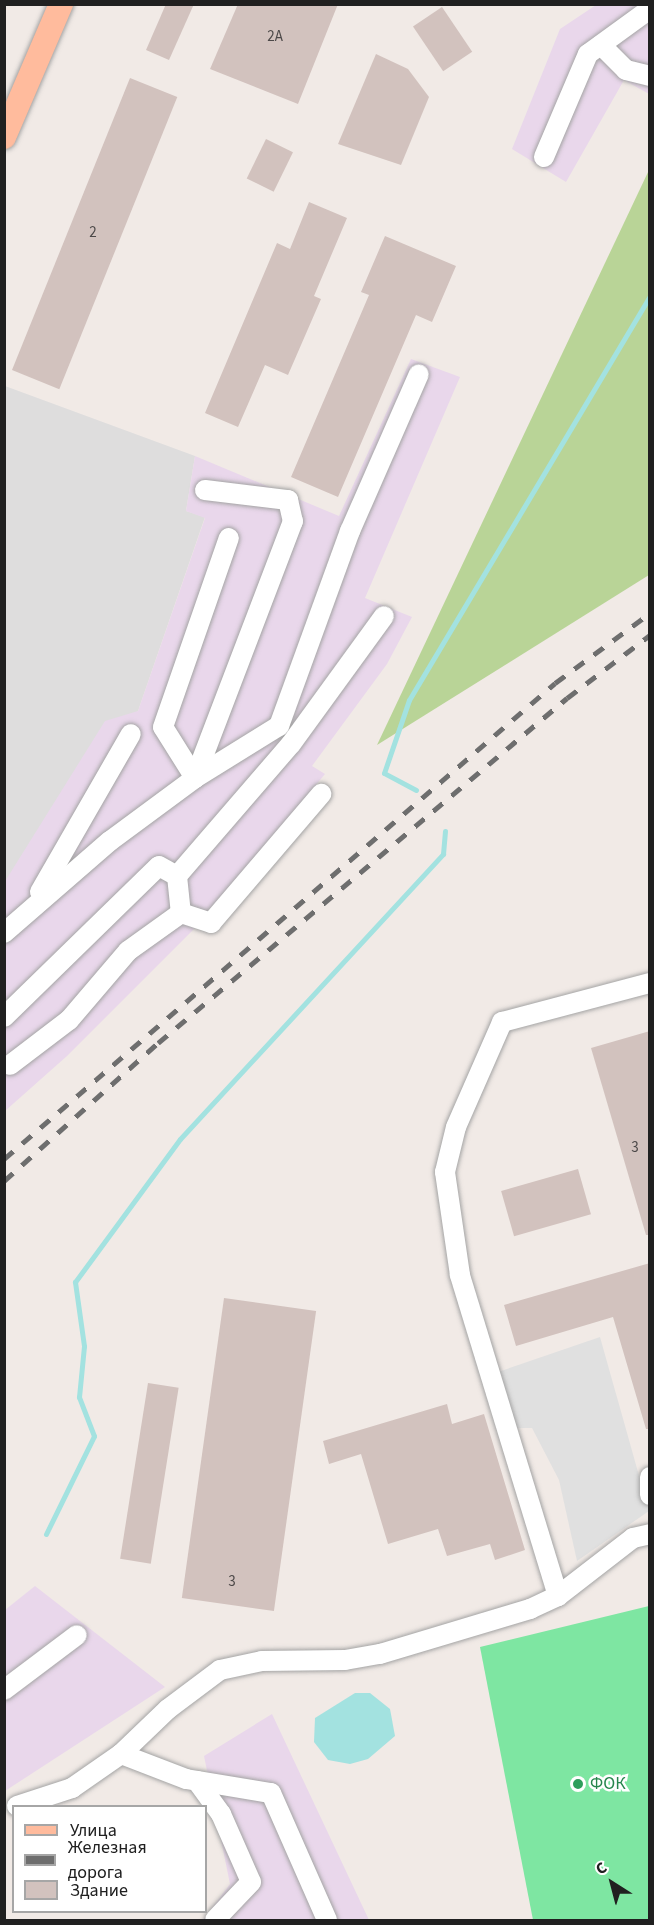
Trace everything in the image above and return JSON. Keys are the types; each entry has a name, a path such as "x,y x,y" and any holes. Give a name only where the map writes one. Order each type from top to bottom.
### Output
{"main road":[{"path":"4,137 55,6"}],"street":[{"path":"544,157 588,54 650,9"},
{"path":"601,45 627,70 650,76"},
{"path":"4,933 33,904 195,778 279,726 350,531 418,374"},
{"path":"195,778 293,521 288,500 205,490"},
{"path":"195,778 163,728 229,538"},
{"path":"181,913 177,876 291,744 384,616"},
{"path":"291,696 324,701"},
{"path":"279,726 291,744"},
{"path":"33,904 131,734"},
{"path":"181,913 211,923 321,794"},
{"path":"4,1017 159,866 177,876"},
{"path":"6,1065 69,1020 128,951 181,913"},
{"path":"558,1596 460,1275 445,1172 456,1127 502,1022 650,983"},
{"path":"650,1477 650,1495"},
{"path":"21,1805 72,1788 121,1754 168,1709 220,1670 262,1661 345,1660 380,1654 530,1609 558,1596 633,1538 650,1534"},
{"path":"4,1690 77,1635"},
{"path":"121,1754 197,1781 271,1793 327,1920"},
{"path":"197,1781 221,1814 252,1882 215,1920"}],"shaded area":[{"path":"596,5 649,5 649,94 624,80 566,182 512,149 560,29"},
{"path":"411,359 460,377 365,598 412,617 387,664 312,766 325,774 204,919 67,1056 5,1111 4,883 105,721 138,711 205,518 186,511 195,456 339,516"},
{"path":"5,386 195,456 186,511 205,517 138,711 5,883"},
{"path":"600,1337 649,1511 577,1561 559,1480 532,1428 515,1428 498,1372"},
{"path":"35,1586 165,1687 5,1791 5,1610"},
{"path":"272,1714 369,1920 203,1920 230,1884 204,1756"}],"green space":[{"path":"649,170 649,575 377,745"},
{"name":"ФОК","path":"649,1606 649,1920 533,1920 480,1647"}],"water":[{"path":"355,1693 370,1693 390,1709 395,1736 368,1759 350,1764 328,1760 314,1742 315,1718"}],"building":[{"path":"166,4 194,4 169,60 146,50"},
{"path":"238,4 338,4 298,104 210,69"},
{"path":"442,7 472,52 443,71 413,27"},
{"path":"376,54 408,69 429,97 401,165 338,144"},
{"path":"130,78 177,97 59,389 12,370"},
{"path":"266,139 293,152 274,192 247,179"},
{"path":"309,202 347,218 314,296 321,299 288,375 265,365 238,427 205,413 277,243 290,249"},
{"path":"385,236 456,266 432,322 416,315 338,497 291,477 369,295 361,292"},
{"path":"650,1031 650,1235 646,1235 591,1048"},
{"path":"578,1169 591,1214 514,1236 501,1191"},
{"path":"650,1263 650,1429 646,1429 613,1317 516,1346 504,1305"},
{"path":"224,1298 316,1311 274,1611 182,1598"},
{"path":"148,1383 179,1388 151,1564 120,1559"},
{"path":"447,1404 452,1424 484,1414 525,1550 495,1560 490,1544 447,1556 438,1529 388,1544 361,1454 329,1464 323,1441"}],"waterway":[{"path":"416,790 384,773 409,700 650,295"},
{"path":"46,1534 94,1436 79,1397 84,1346 75,1282 180,1139 443,854 445,831"}],"railway":[{"path":"4,1159 555,683 650,613"},
{"path":"4,1181 158,1043 567,698 650,635"}],"place":[{"name":"ФОК","path":"578,1784"}]}
